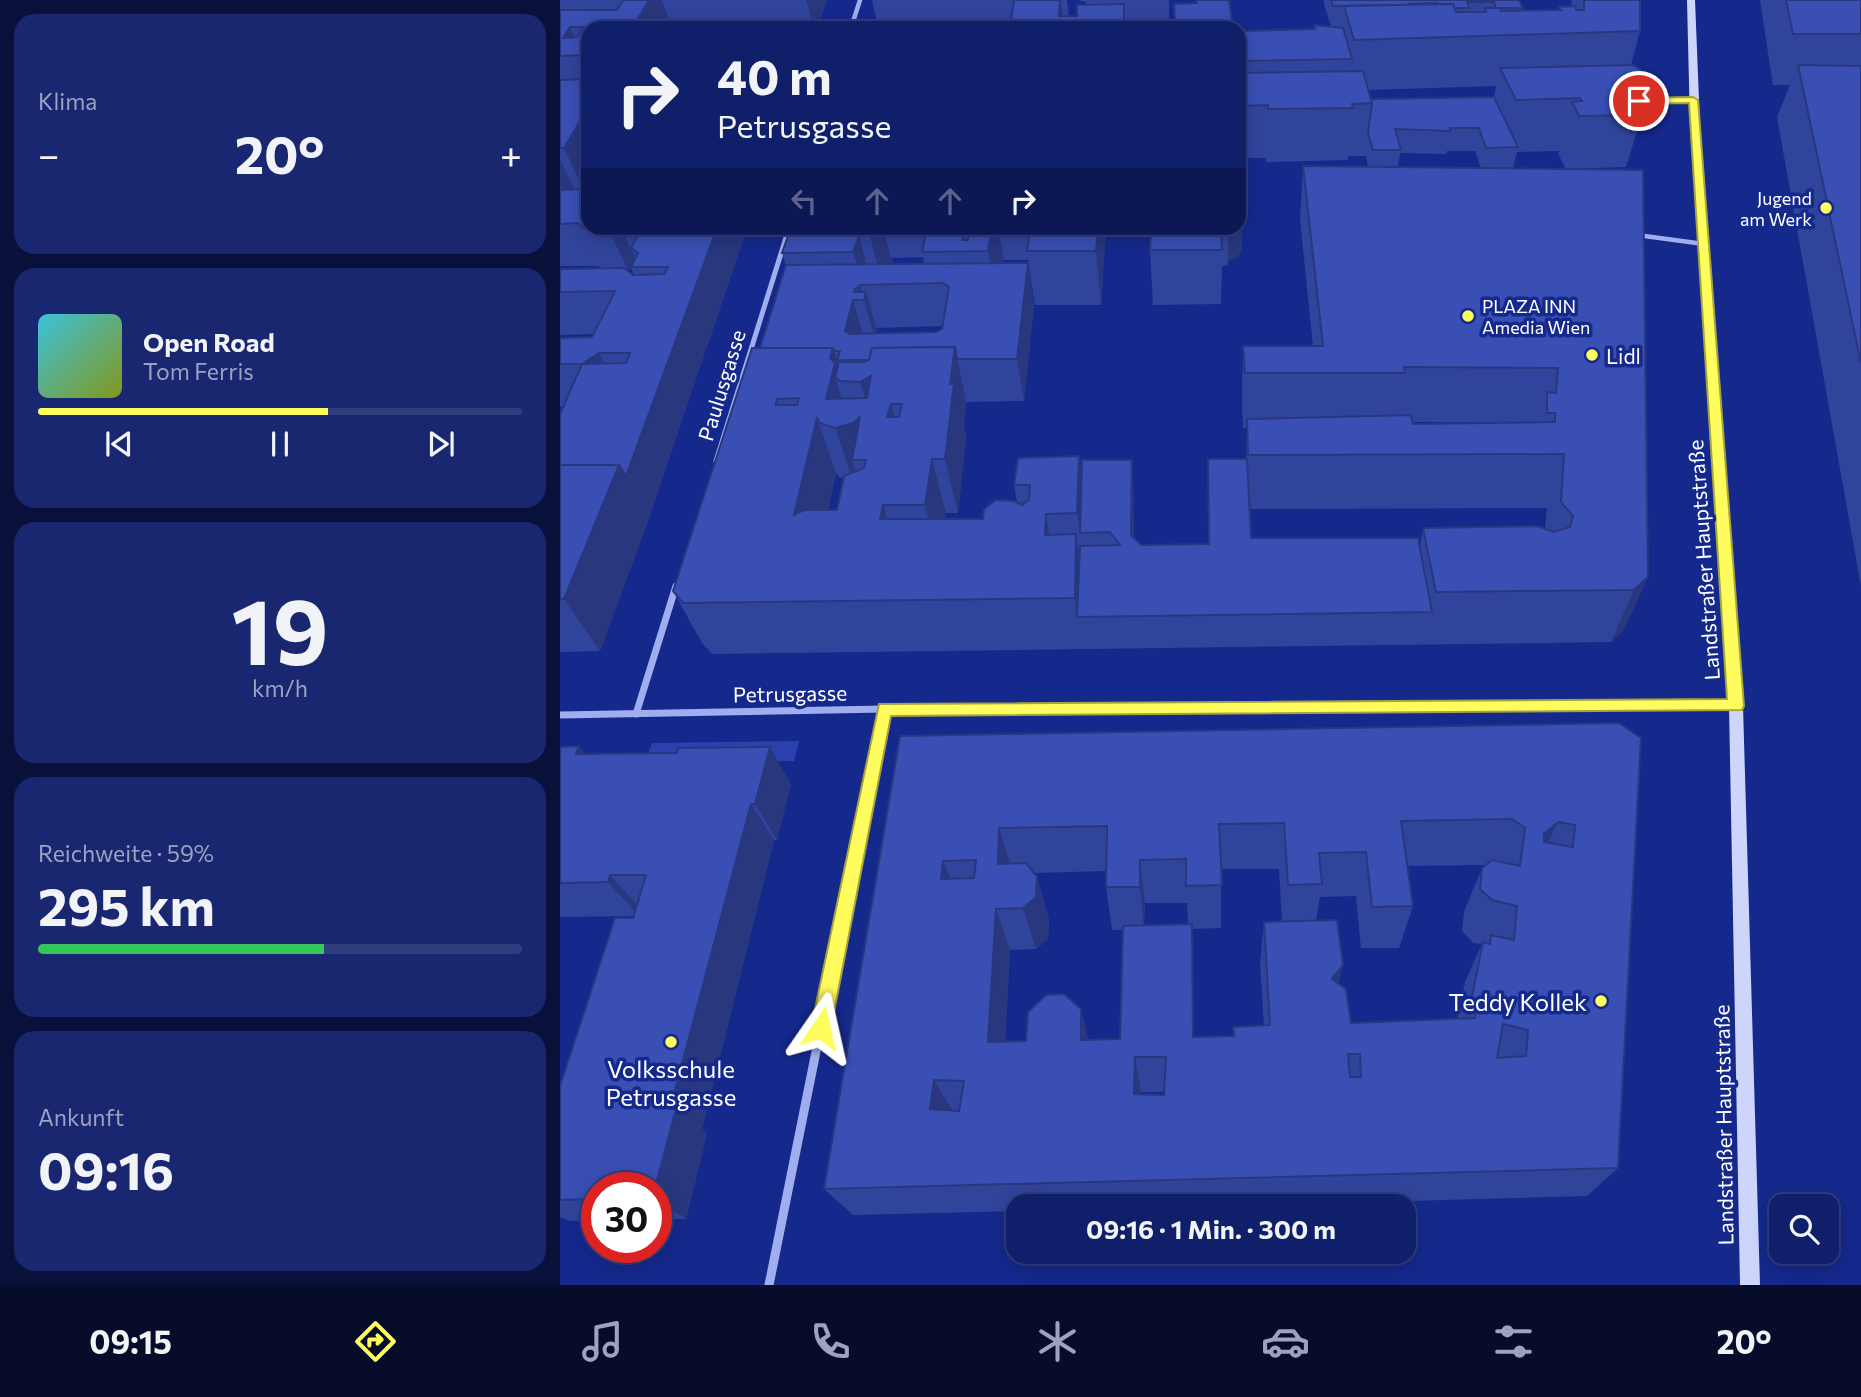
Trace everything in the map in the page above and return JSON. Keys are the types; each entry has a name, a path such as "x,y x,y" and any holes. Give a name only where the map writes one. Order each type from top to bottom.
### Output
{"main road":[{"name":"Landstraßer Hauptstraße","path":"1691,0 1693,100 1736,706 1750,1285"}],"street":[{"path":"853,21 860,0"},
{"path":"1631,102 1693,100"},
{"name":"Paulusgasse","path":"714,467 787,235"},
{"path":"636,714 680,573"},
{"name":"Petrusgasse","path":"560,715 884,709 1736,706"},
{"path":"769,1285 884,709"}],"lane":[{"path":"1626,234 1704,244"}],"shaded area":[{"path":"799,741 794,761 645,763 652,743"}],"building":[{"path":"623,0 649,0 637,21 581,21 581,27 570,27 563,38 577,37 581,31 581,55 560,56 560,10 617,10"},
{"path":"1014,0 1060,0 1059,16 1077,16 1077,5 1124,4 1124,21 1011,21"},
{"path":"1196,0 1229,0 1232,21 1175,21 1174,4 1197,3"},
{"path":"1331,0 1519,0 1523,8 1496,8 1494,2 1467,2 1469,8 1454,8 1453,4 1437,3 1333,6"},
{"path":"1584,0 1640,0 1640,31 1354,40 1344,6 1453,4 1456,12 1486,12 1485,8 1500,8 1501,11 1561,10 1559,7 1575,6 1576,10 1584,10"},
{"path":"1786,0 1861,0 1861,34 1793,34"},
{"path":"1314,25 1343,28 1352,59 1246,61 1246,31 1315,29"},
{"path":"1633,65 1641,69 1642,115 1579,116 1572,102 1582,101 1580,98 1516,100 1500,68"},
{"path":"1798,65 1861,66 1861,363"},
{"path":"1363,71 1372,103 1352,104 1353,108 1268,109 1268,105 1246,106 1246,73"},
{"path":"581,79 581,120 564,148 560,148 560,80"},
{"path":"1494,97 1518,147 1486,148 1479,128 1450,128 1450,131 1395,129 1401,150 1373,150 1368,133 1371,99"},
{"path":"1303,166 1643,170 1648,577 1634,590 1436,592 1423,528 1537,526 1554,532 1570,527 1573,516 1561,502 1564,454 1248,455 1247,419 1411,415 1413,424 1555,422 1555,413 1547,413 1547,392 1556,393 1558,368 1404,367 1405,373 1245,373 1243,346 1323,346"},
{"path":"581,189 581,226 578,223 560,224 560,190"},
{"path":"638,235 714,235 626,476 619,465 560,465 560,414 582,364 560,364 560,338 592,337 615,291 560,292 560,269 624,268 633,275 664,274 668,267 631,267 638,253 631,248","holes":["599,353 630,353 626,363 582,364"]},
{"path":"788,235 872,235 859,236 853,252 782,253"},
{"path":"926,235 964,235 963,240 968,240 969,235 991,235 988,251 922,252"},
{"path":"1029,235 1097,235 1096,251 1027,251"},
{"path":"1151,235 1221,235 1222,250 1150,250"},
{"path":"1028,263 1017,359 957,359 955,347 872,348 869,360 837,360 840,351 834,351 833,348 760,348 786,265","holes":["943,283 949,287 942,329 936,332 850,334 845,331 853,300 864,300 866,292 854,292 860,285"]},
{"path":"955,347 950,384 954,383 945,459 932,459 925,505 883,505 880,519 983,519 984,509 996,500 1014,501 1022,505 1029,500 1030,485 1014,485 1018,458 1079,456 1077,513 1046,514 1045,535 1076,534 1075,598 683,603 673,591 752,348 833,348 830,358 835,363 826,399 867,398 871,376 860,382 840,381 835,377 839,362 869,360 872,348","holes":["799,398 797,405 776,405 777,399","891,404 902,404 899,417 887,417","860,417 852,460 866,460 864,468 844,476 837,510 804,510 794,515 817,418 820,423 835,428 853,423"]},
{"path":"1208,459 1247,459 1251,538 1418,538 1432,612 1077,617 1080,546 1120,545 1110,532 1080,533 1082,460 1132,460 1131,535 1141,545 1209,544"},
{"path":"560,465 619,465 564,599 560,599"},
{"path":"1619,723 1641,738 1618,1168 824,1189 900,736","holes":["1512,819 1525,828 1520,866 1492,860 1482,868 1480,889 1492,900 1517,906 1514,940 1491,935 1490,944 1483,942 1470,1006 1477,1008 1475,1018 1351,1023 1346,989 1332,979 1343,965 1337,920 1264,922 1270,1025 1233,1027 1234,1036 1193,1037 1192,924 1123,926 1120,1039 1081,1040 1081,1009 1064,994 1046,995 1028,1012 1026,1041 988,1042 996,909 1023,908 1036,897 1037,877 1026,863 998,864 999,828 1107,826 1106,887 1140,887 1140,860 1186,859 1186,886 1222,885 1219,824 1284,823 1288,885 1322,884 1319,853 1366,852 1372,907 1413,906 1401,821","1558,822 1575,825 1573,847 1544,842 1544,834","976,860 974,878 941,879 943,861","1503,1024 1528,1030 1526,1056 1497,1058","1348,1054 1360,1054 1361,1077 1350,1077","1135,1057 1166,1057 1164,1095 1134,1094","934,1080 964,1081 959,1111 930,1109"]},
{"name":"Volksschule Petrusgasse","path":"579,746 576,754 677,753 678,748 770,747 755,804 751,804 670,1109 676,1109 659,1172 581,1172 581,1199 560,1200 560,1086 615,918 633,918 646,875 610,875 608,882 560,883 560,747"}],"place":[{"name":"Jugend am Werk","path":"1826,208"},
{"name":"PLAZA INN Amedia Wien","path":"1468,316"},
{"name":"Lidl","path":"1592,355"},
{"name":"Teddy Kollek","path":"1601,1001"},
{"name":"Volksschule Petrusgasse","path":"671,1042"}],"route":[{"path":"821,1028 884,709 1736,706 1693,100 1639,101"}]}
